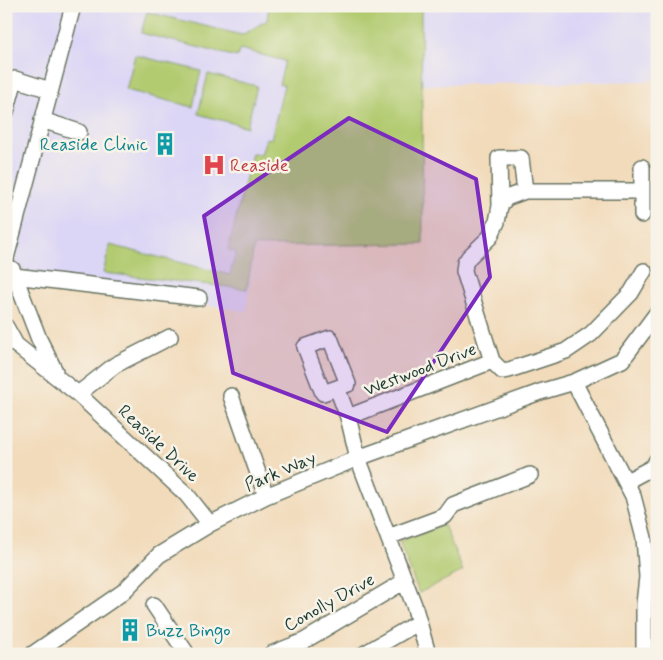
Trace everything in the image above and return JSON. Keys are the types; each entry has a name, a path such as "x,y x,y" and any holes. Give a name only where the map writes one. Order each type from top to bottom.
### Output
{"street":[{"path":"58,377 10,275 7,257 12,213 42,120 73,6"},
{"path":"6,112 15,79 50,90"},
{"path":"42,120 79,132"},
{"path":"492,361 464,271 465,263 490,237 497,222 500,206 499,158 521,158 525,191"},
{"path":"642,167 642,215"},
{"path":"500,206 506,198 525,191 642,191"},
{"name":"Westwood Drive","path":"348,417 492,361 502,371 566,351 591,334 618,308 632,293 644,272"},
{"path":"10,275 200,298"},
{"name":"Park Way","path":"33,654 123,592 159,555 210,524 266,496 358,458 540,392 574,382 622,360 657,313"},
{"name":"Reaside Drive","path":"6,326 16,344 78,394 187,495 210,524"},
{"path":"78,394 115,365 170,337"},
{"path":"574,382 627,481 644,538 647,577 644,604 644,654"},
{"name":"Westwood Drive","path":"337,388 348,417 358,458"},
{"path":"231,396 266,496"},
{"path":"358,458 419,622 428,654"},
{"path":"627,481 653,467 657,460"},
{"path":"388,538 445,516 452,504 530,475"},
{"name":"Conolly Drive","path":"271,654 304,641 404,581"},
{"path":"154,605 187,654"},
{"path":"364,654 419,622"}],"highlighted area":[{"path":"349,118 476,179 490,277 387,432 233,373 204,216"}],"shaded area":[{"name":"Reaside","path":"6,6 656,6 657,76 650,81 422,85 423,244 254,246 246,311 30,280 6,252"}],"green space":[{"path":"269,6 421,6 423,244 254,246 247,289 103,273 110,245 230,275 236,252 228,250 252,153 261,155 266,138 271,139 284,85 279,84 285,61 240,49 237,57 141,33 147,12 242,35 267,20"},
{"path":"135,55 201,71 193,107 126,90"},
{"path":"208,74 257,86 247,127 198,114"},
{"path":"444,525 463,571 419,593 399,541"}],"place":[{"name":"Reaside Clinic","path":"165,144"},
{"name":"Reaside","path":"214,165"},
{"name":"Buzz Bingo","path":"130,630"}]}
